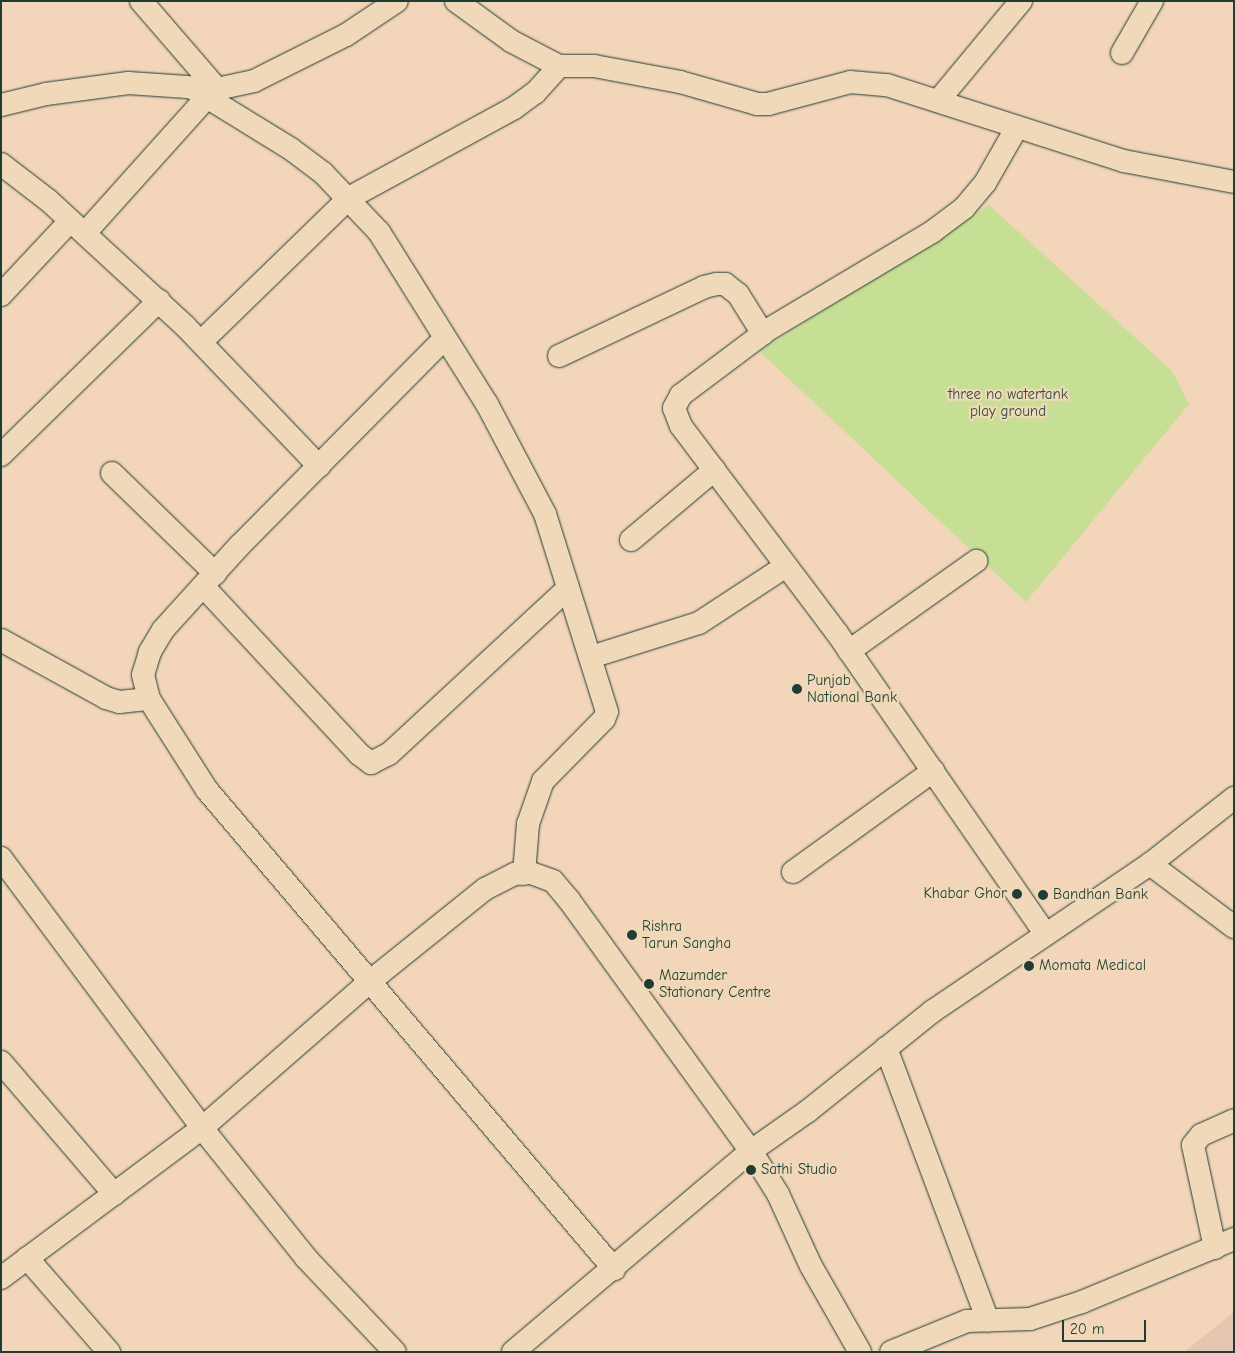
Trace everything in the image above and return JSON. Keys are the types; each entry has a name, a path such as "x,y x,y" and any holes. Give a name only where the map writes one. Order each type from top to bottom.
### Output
{"street":[{"path":"141,1 205,91 291,149 349,198 380,232 399,260 444,339 487,404 529,480 545,514 607,712 604,719 543,781 528,824 524,874"},
{"path":"457,1 511,41 559,66 594,66 671,81 757,104 768,104 850,82 887,84 1124,161 1234,182"},
{"path":"938,101 1021,1"},
{"path":"1122,53 1152,1"},
{"path":"1,105 46,94 128,83 205,91 254,81 278,71 346,35 391,2"},
{"path":"201,342 349,198 514,108 535,93 559,66"},
{"path":"1,295 77,227 205,91"},
{"path":"1018,127 975,198 964,208 932,232 763,334 676,401 676,416 849,651 1045,933"},
{"path":"1,164 77,227 159,301 201,342 319,466"},
{"path":"559,356 704,287 717,284 725,284 738,294 763,334"},
{"path":"1,455 159,301"},
{"path":"444,339 209,579 163,630 150,652 143,675 149,699 207,790 368,983 614,1269"},
{"path":"631,540 714,470"},
{"path":"112,473 209,579 359,754 371,763 389,754 568,588"},
{"path":"849,651 976,562"},
{"path":"591,657 693,626 786,566"},
{"path":"1,640 106,698 119,702 149,699"},
{"path":"793,872 933,771"},
{"path":"513,1352 751,1152 802,1116 933,1011 1045,933 1150,864 1234,798"},
{"path":"1,858 202,1128 306,1258 394,1352"},
{"path":"1150,864 1234,927"},
{"path":"1,1278 202,1128 368,983 485,889 502,879 524,874 548,878 569,900 751,1152 778,1194 811,1266 860,1352"},
{"path":"886,1048 988,1321"},
{"path":"1,1062 114,1194"},
{"path":"891,1352 967,1321 1030,1319 1082,1302 1224,1244 1193,1145 1201,1135 1234,1120"},
{"path":"27,1258 109,1352"}],"shaded area":[{"path":"1234,1312 1234,1352 1184,1352"}],"green space":[{"name":"three no watertank play ground","path":"989,205 1172,371 1189,404 1026,602 759,351"}],"place":[{"name":"Punjab National Bank","path":"797,689"},
{"name":"Khabar Ghor","path":"1017,894"},
{"name":"Bandhan Bank","path":"1043,895"},
{"name":"Rishra Tarun Sangha","path":"632,935"},
{"name":"Momata Medical","path":"1029,966"},
{"name":"Mazumder Stationary Centre","path":"649,984"},
{"name":"Sathi Studio","path":"751,1170"}]}
